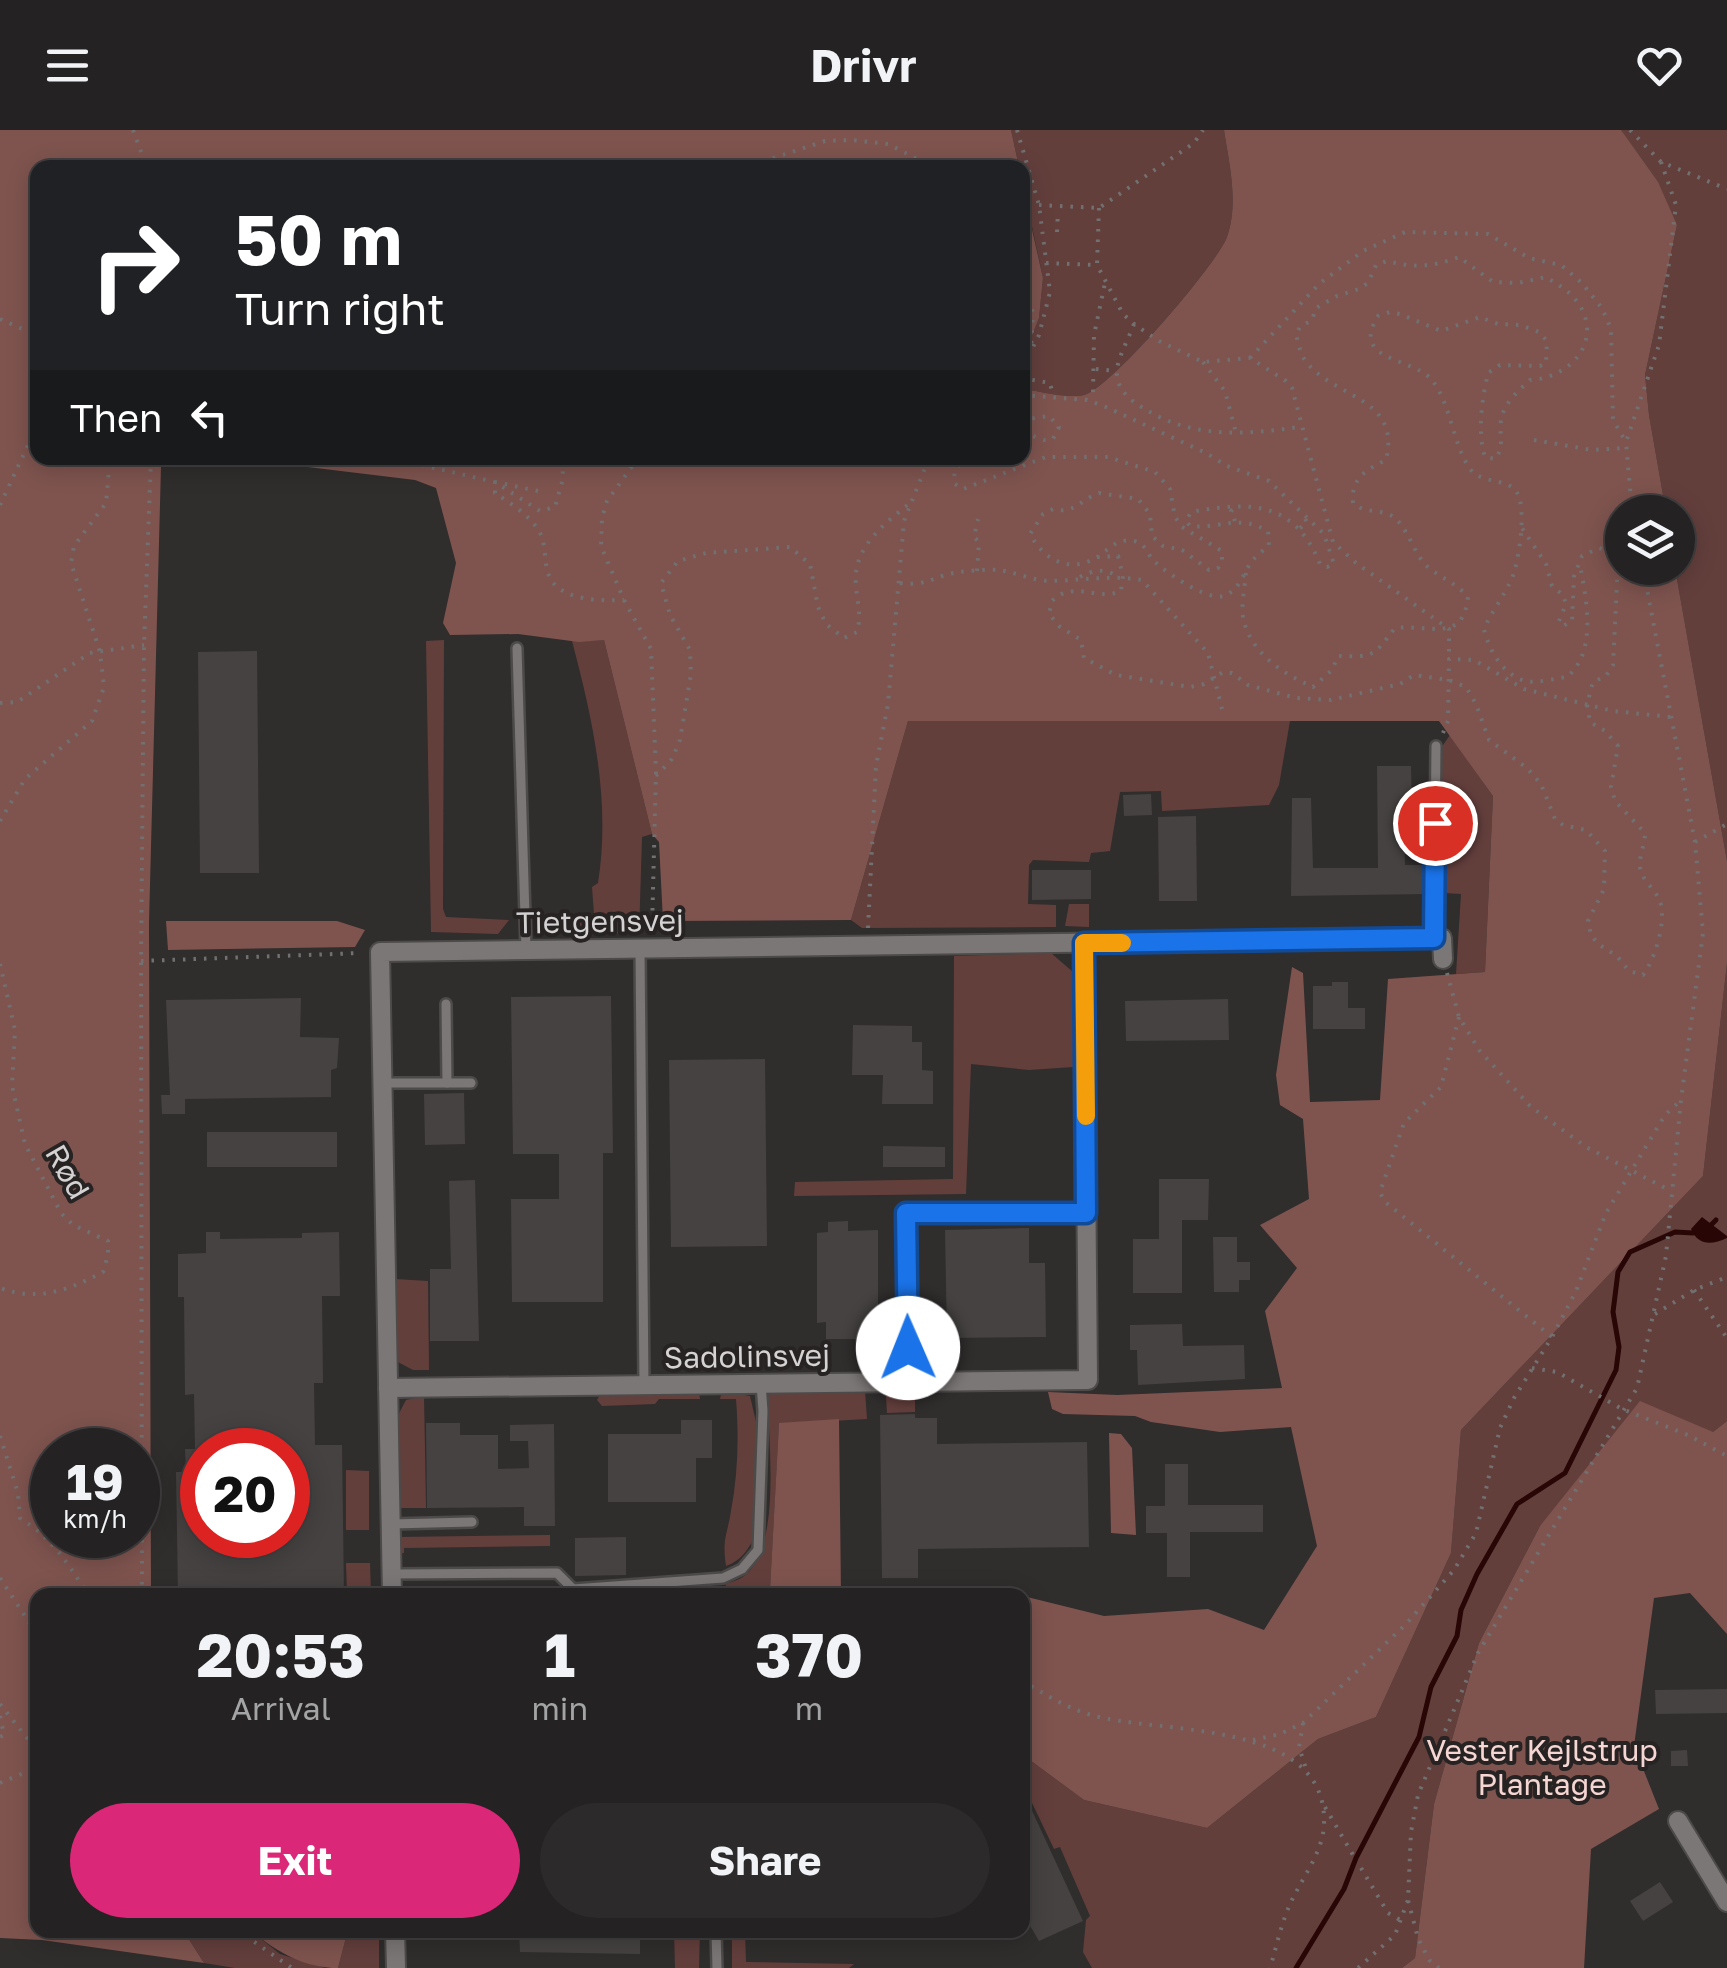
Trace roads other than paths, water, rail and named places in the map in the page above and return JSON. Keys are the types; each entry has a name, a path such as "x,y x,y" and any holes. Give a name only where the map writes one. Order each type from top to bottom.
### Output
{"street":[{"name":"Tietgensvej","path":"382,1082 380,952 1434,938"},
{"path":"1434,938 1442,938 1443,959"},
{"name":"Sadolinsvej","path":"388,1388 1088,1380 1084,943"},
{"path":"382,1082 392,1588"},
{"path":"1678,1820 1727,1902"},
{"path":"396,1938 396,1968"}],"lane":[{"path":"517,648 526,950"},
{"path":"1434,938 1436,746"},
{"path":"644,1385 646,949"},
{"path":"446,1004 447,1083"},
{"path":"382,1082 471,1082"},
{"path":"909,1382 906,1213 1086,1213"},
{"path":"587,1588 723,1578 742,1570 758,1550 761,1524 760,1384"},
{"path":"390,1524 472,1522"},
{"path":"392,1574 557,1573 572,1588"},
{"path":"716,1938 716,1968"}],"waterway":[{"path":"1712,1224 1716,1220"},
{"path":"1296,1968 1344,1889 1419,1737 1431,1687 1457,1636 1461,1610 1477,1574 1517,1504 1565,1473 1616,1370 1619,1347 1613,1312 1618,1272 1630,1252 1675,1232 1693,1233"}],"park label":[{"name":"Vester Kejlstrup Plantage","path":"1542,1768"}]}
